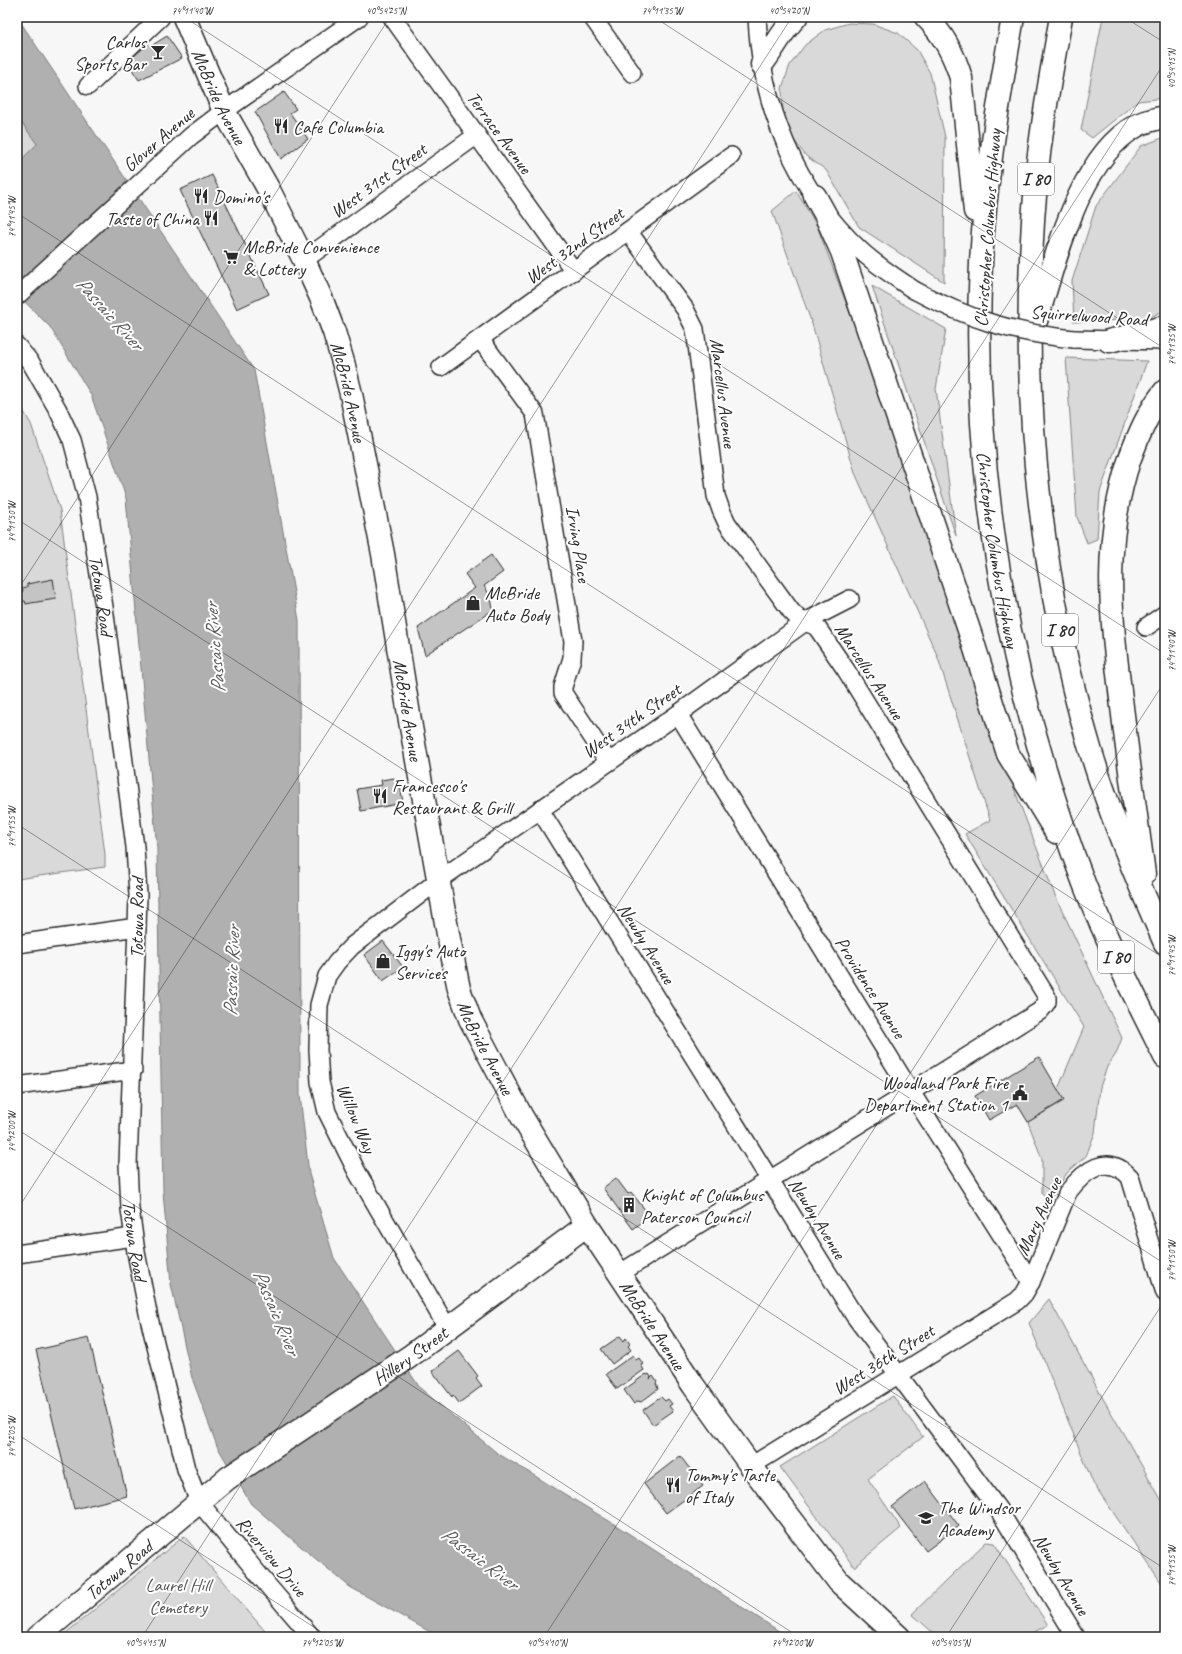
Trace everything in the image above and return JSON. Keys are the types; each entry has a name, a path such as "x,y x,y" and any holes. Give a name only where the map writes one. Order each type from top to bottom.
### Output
{"main road":[{"name":"McBride Avenue","path":"184,17 224,111 268,190 304,260 322,300 334,332 351,394 383,554 411,727 448,934 459,989 470,1019 522,1117 587,1225 618,1274 693,1385 751,1466 839,1582 899,1637"},
{"path":"762,64 774,48 780,36 796,17"},
{"path":"926,17 943,36 950,48 961,78 981,262"},
{"name":"Christopher Columbus Highway","path":"1013,17 991,153 981,262 979,353 981,403 988,495 995,551 1024,697 1052,794 1105,933 1165,1057"},
{"name":"I 80","path":"1061,17 1043,118 1037,171 1030,277 1029,344 1031,413 1041,519 1050,578 1064,650 1097,768 1127,854 1165,943"},
{"path":"1029,344 1070,214 1087,181 1098,163 1121,136 1136,126 1151,120 1165,117"},
{"path":"815,196 842,252 971,636 1008,754 1079,868"},
{"path":"1109,341 1165,327"},
{"path":"1148,904 1114,648 1110,595 1111,558 1119,497 1126,471 1150,411 1165,391"},
{"name":"Hillery Street","path":"223,1482 409,1357 587,1225"},
{"name":"Totowa Road","path":"38,1637 223,1482"}],"street":[{"path":"88,86 161,17"},
{"name":"Glover Avenue","path":"17,296 191,136 224,111 359,17"},
{"name":"Terrace Avenue","path":"392,17 574,271"},
{"path":"592,17 632,73"},
{"name":"Squirrelwood Road","path":"757,17 762,64 772,110 790,154 815,196 834,221 860,250 878,265 914,290 959,312 986,322 1044,336 1074,340 1165,341"},
{"name":"West 31st Street","path":"304,260 477,136"},
{"name":"West 32nd Street","path":"441,367 731,156"},
{"name":"Marcellus Avenue","path":"618,1274 1028,1019 1045,1006 1047,997 846,670 818,629 815,626 800,620 791,611 727,523 716,496 695,329 685,309 628,231"},
{"name":"Irving Place","path":"480,339 536,414 573,641 572,658 563,687 563,694 608,761"},
{"name":"Totowa Road","path":"17,346 31,363 58,410 72,440 87,497 104,607 135,847 138,895 133,1070 128,1164 133,1237 149,1318 186,1469 199,1502"},
{"name":"West 34th Street","path":"439,880 608,761 678,714 805,622 850,599"},
{"path":"1146,627 1165,614"},
{"name":"Providence Avenue","path":"678,714 911,1092 1031,1282"},
{"name":"Newby Avenue","path":"540,810 854,1315 998,1508 1076,1637"},
{"name":"Willow Way","path":"439,880 352,946 337,962 327,976 320,998 318,1050 320,1082 327,1112 357,1172 448,1329"},
{"path":"17,944 137,927"},
{"path":"17,1086 133,1070"},
{"name":"Mary Avenue","path":"1031,1282 1068,1192 1076,1181 1086,1172 1099,1166 1108,1165 1122,1168 1130,1177 1165,1293"},
{"path":"17,1254 133,1237"},
{"name":"West 36th Street","path":"751,1466 1009,1307 1024,1294 1031,1282"},
{"name":"Riverview Drive","path":"199,1502 269,1588 312,1637"}],"green space":[{"path":"1103,17 1165,17 1165,98 1138,101 1092,138 1081,130"},
{"path":"849,23 873,24 898,33 917,50 930,73 945,137 944,282 859,227 826,170 806,156 791,136 783,113 782,88 790,65 805,45 825,30"},
{"path":"17,116 38,145 17,164"},
{"path":"1165,137 1165,310 1146,319 1074,322 1072,281 1096,206 1141,146"},
{"path":"796,191 817,226 862,345 992,731 1054,893 1122,1038 1116,1054 1107,1067 1100,1087 1095,1133 1086,1156 1067,1173 1049,1201 1042,1193 1042,1159 1028,1122 1064,1101 1058,1089 1084,1027 965,834 990,820 937,655 855,473 812,324 772,211"},
{"path":"872,286 946,329 936,389 956,536"},
{"path":"1066,358 1147,361 1100,492 1097,539 1087,543 1077,517"},
{"path":"17,400 31,424 60,510 105,854 105,867 17,879"},
{"path":"1049,1299 1101,1395 1165,1506 1165,1588 1093,1483 1029,1323"},
{"path":"893,1396 923,1437 868,1479 901,1528 854,1567 780,1467"},
{"name":"Laurel Hill Cemetery","path":"184,1536 270,1637 61,1637"},
{"path":"986,1542 994,1543 1048,1625 1024,1637 942,1637 930,1630 912,1614"}],"water":[{"name":"Passaic River","path":"17,17 254,370 299,620 300,1095 309,1174 334,1258 420,1388 497,1453 614,1524 788,1637 439,1637 350,1587 251,1504 217,1446 192,1378 171,1284 163,1192 157,849 126,498 91,395 50,327 17,294 17,164 37,144 17,116"}],"building":[{"name":"Carlos Sports Bar","path":"167,36 182,58 139,80 127,62 149,43 151,46"},
{"name":"Cafe Columbia","path":"284,92 296,109 290,113 308,139 281,159 255,112"},
{"path":"212,175 269,294 237,309 180,190"},
{"name":"McBride Auto Body","path":"491,555 503,572 484,586 491,597 493,610 425,655 418,628 475,588 465,574"},
{"path":"53,579 56,599 26,604 25,601 20,601 18,592 23,591 22,588 27,587 27,584"},
{"name":"Francesco's Restaurant & Grill","path":"394,778 396,784 400,784 403,803 361,811 357,789 382,785 381,780"},
{"name":"Iggy's Auto Services","path":"383,941 403,967 383,981 364,955"},
{"name":"Woodland Park Fire Department Station 1","path":"1039,1057 1064,1100 1028,1122 1017,1104 989,1120 975,1096"},
{"name":"Knight of Columbus Paterson Council","path":"616,1178 628,1194 631,1192 650,1216 633,1229 603,1188"},
{"path":"620,1336 624,1341 626,1338 630,1344 628,1346 631,1350 612,1364 601,1349"},
{"path":"89,1338 127,1496 74,1509 36,1350"},
{"path":"459,1351 478,1376 476,1378 482,1386 459,1403 453,1395 452,1397 432,1371"},
{"path":"633,1355 636,1360 639,1358 643,1364 641,1365 644,1370 617,1389 606,1374"},
{"path":"646,1374 649,1374 651,1377 650,1379 653,1376 657,1382 658,1389 641,1402 638,1401 634,1404 624,1390"},
{"path":"661,1397 665,1401 668,1399 672,1404 669,1406 673,1411 653,1425 643,1410"},
{"name":"Tommy's Taste of Italy","path":"680,1456 703,1486 666,1513 644,1484"},
{"path":"925,1481 959,1526 926,1551 892,1507"}],"place":[{"name":"Carlos Sports Bar","path":"158,52"},
{"name":"Cafe Columbia","path":"281,126"},
{"name":"Domino's","path":"201,196"},
{"name":"Taste of China","path":"211,218"},
{"name":"McBride Convenience & Lottery","path":"231,257"},
{"name":"McBride Auto Body","path":"473,603"},
{"name":"Francesco's Restaurant & Grill","path":"380,796"},
{"name":"Iggy's Auto Services","path":"383,961"},
{"name":"Woodland Park Fire Department Station 1","path":"1020,1093"},
{"name":"Knight of Columbus Paterson Council","path":"629,1205"},
{"name":"Tommy's Taste of Italy","path":"673,1485"},
{"name":"The Windsor Academy","path":"926,1518"}]}
